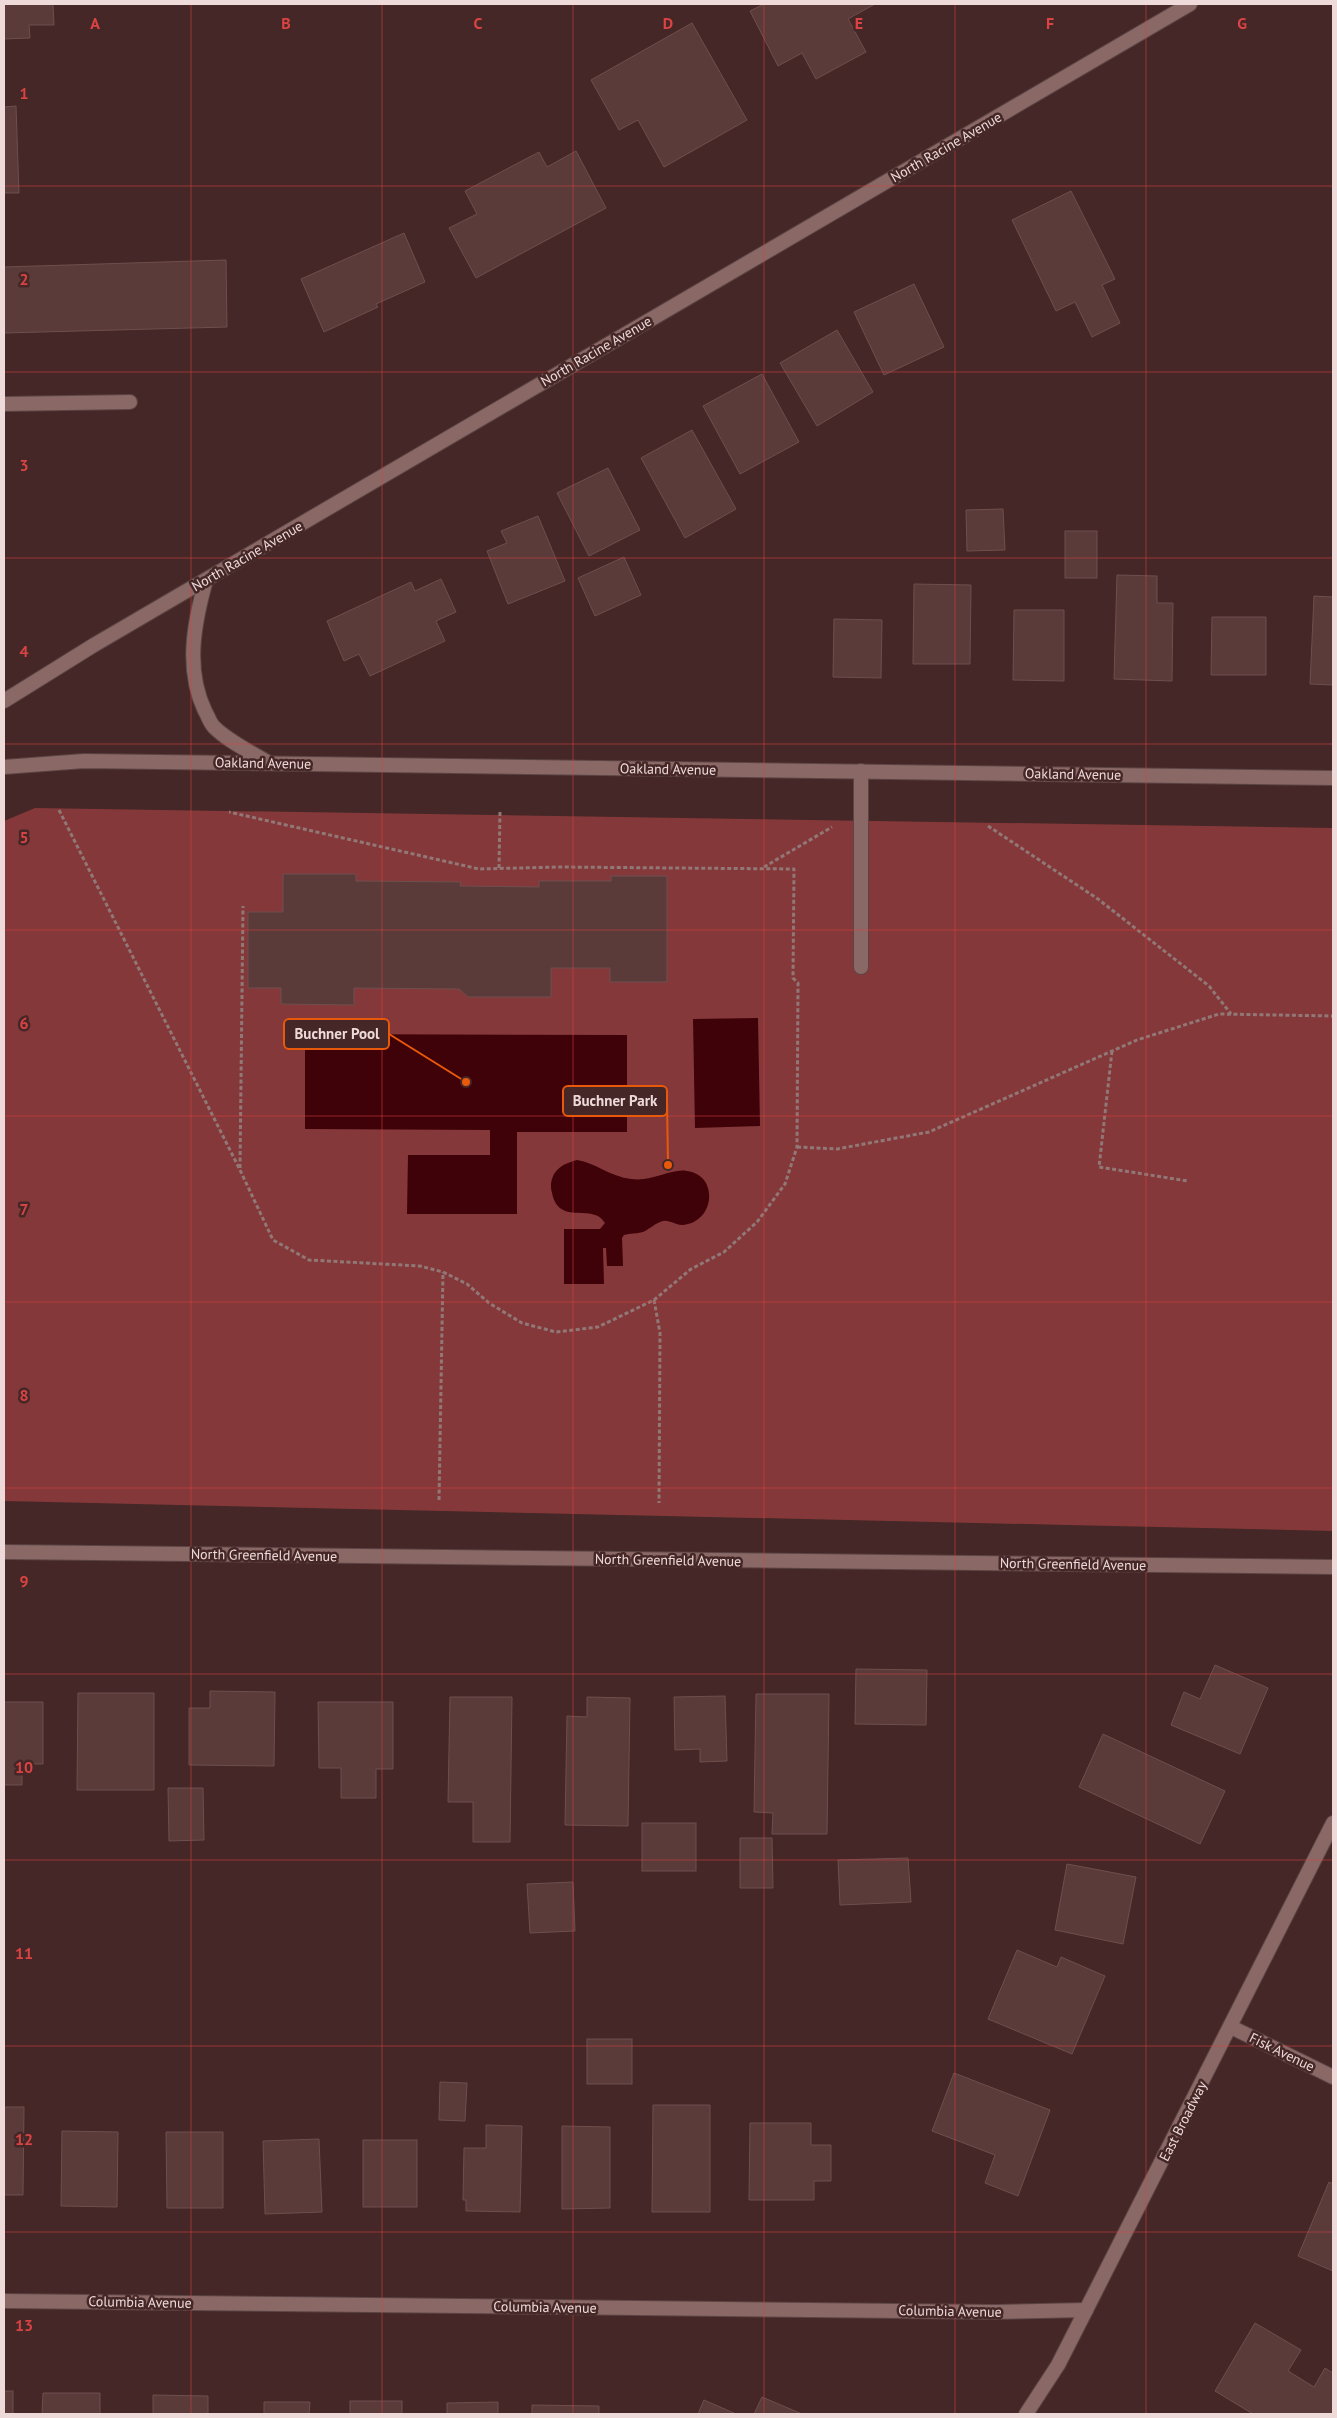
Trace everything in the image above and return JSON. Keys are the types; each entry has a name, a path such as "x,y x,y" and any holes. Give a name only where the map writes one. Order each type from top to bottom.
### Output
{"street":[{"name":"North Racine Avenue","path":"4,701 206,580 1190,4"},
{"path":"4,404 130,402"},
{"path":"206,580 197,612 193,645 195,679 202,704 213,726 269,763"},
{"name":"Oakland Avenue","path":"4,768 84,761 1333,778"},
{"path":"861,771 861,967"},
{"name":"North Greenfield Avenue","path":"4,1552 1333,1567"},
{"name":"East Broadway","path":"1026,2414 1058,2365 1333,1823"},
{"name":"Fisk Avenue","path":"1231,2027 1333,2077"},
{"name":"Columbia Avenue","path":"4,2301 995,2312 1086,2310"}],"path":[{"path":"59,810 240,1170 273,1240 309,1260 420,1266 443,1272 467,1284 489,1303 522,1323 556,1332 598,1327 654,1300 691,1269 724,1252 757,1222 785,1184 797,1147 798,983 793,978 794,869 763,867 479,869 229,812"},
{"path":"500,810 500,868"},
{"path":"763,867 837,824"},
{"path":"988,826 1098,899 1209,986 1232,1014"},
{"path":"240,1170 243,906"},
{"path":"797,1147 837,1149 929,1132 1137,1040 1218,1014 1333,1016"},
{"path":"1112,1051 1099,1167 1188,1181"},
{"path":"440,1500 443,1272"},
{"path":"654,1300 660,1334 659,1503"}],"shaded area":[{"path":"35,808 1333,828 1333,1531 4,1501 4,821"},
{"path":"758,1018 760,1126 695,1128 693,1019"},
{"path":"305,1034 627,1035 627,1132 517,1132 517,1214 407,1214 408,1155 490,1155 490,1130 305,1129"},
{"path":"577,1160 617,1176 631,1179 647,1179 675,1171 693,1172 706,1183 709,1197 706,1210 702,1216 690,1224 679,1225 663,1221 643,1232 624,1235 622,1238 623,1266 607,1266 606,1248 603,1248 604,1284 564,1284 564,1229 600,1229 605,1223 600,1217 593,1214 569,1212 562,1209 556,1203 551,1188 554,1174 561,1166"}],"building":[{"path":"4,4 53,4 54,25 29,25 30,38 4,39"},
{"path":"764,4 875,4 848,19 866,52 816,79 802,53 778,66 750,11"},
{"path":"692,23 747,120 664,167 638,120 619,130 591,80"},
{"path":"16,106 19,193 4,193 4,107"},
{"path":"576,151 606,208 476,278 449,228 477,214 465,191 539,152 547,167"},
{"path":"1071,191 1115,279 1102,285 1120,323 1092,337 1075,302 1056,311 1012,220"},
{"path":"404,233 425,282 376,304 378,307 324,332 301,279"},
{"path":"226,260 227,327 4,333 4,267"},
{"path":"914,284 944,347 884,375 854,312"},
{"path":"837,330 873,392 817,426 780,363"},
{"path":"762,374 799,442 740,474 703,406"},
{"path":"692,430 736,509 685,538 641,458"},
{"path":"608,468 640,530 589,556 557,493"},
{"path":"1003,509 1005,550 967,551 966,510"},
{"path":"538,516 565,581 508,604 487,551 507,543 501,531"},
{"path":"1065,531 1097,531 1097,578 1065,578"},
{"path":"624,557 641,595 595,616 578,578"},
{"path":"1117,575 1157,576 1157,603 1173,603 1172,681 1114,679"},
{"path":"441,579 456,612 436,621 445,641 370,676 359,654 344,661 327,621 411,582 415,591"},
{"path":"914,584 971,585 970,664 913,664"},
{"path":"1314,596 1333,597 1333,685 1310,684"},
{"path":"1014,610 1064,610 1064,681 1013,680"},
{"path":"1212,617 1266,617 1266,675 1211,675"},
{"path":"834,619 882,620 881,678 833,677"},
{"path":"283,874 356,874 356,881 461,882 460,886 539,887 539,881 611,881 611,876 667,876 667,982 610,982 610,968 551,968 551,997 468,997 459,989 354,988 354,1005 281,1004 281,988 248,988 248,912 283,912"},
{"path":"1215,1665 1268,1688 1240,1754 1171,1725 1184,1692 1200,1699"},
{"path":"856,1669 927,1670 926,1725 855,1724"},
{"path":"210,1691 275,1692 274,1766 189,1765 189,1708 210,1708"},
{"path":"78,1693 154,1693 154,1790 77,1790"},
{"path":"756,1694 829,1694 827,1834 772,1834 773,1813 754,1812"},
{"path":"725,1696 727,1761 700,1762 700,1749 675,1750 674,1697"},
{"path":"450,1697 512,1697 510,1842 473,1842 473,1802 448,1802"},
{"path":"587,1697 630,1698 628,1826 565,1825 567,1716 587,1717"},
{"path":"4,1702 43,1702 43,1764 22,1764 22,1785 4,1785"},
{"path":"318,1702 393,1702 393,1769 376,1769 376,1798 341,1798 341,1768 319,1768"},
{"path":"1103,1734 1225,1791 1200,1844 1079,1787"},
{"path":"168,1788 203,1788 204,1840 169,1841"},
{"path":"642,1823 696,1823 696,1871 642,1871"},
{"path":"740,1838 772,1838 773,1888 740,1888"},
{"path":"908,1858 911,1902 840,1905 838,1860"},
{"path":"1067,1864 1136,1877 1123,1944 1055,1930"},
{"path":"573,1882 575,1931 530,1933 527,1884"},
{"path":"1017,1950 1057,1967 1061,1957 1105,1976 1072,2054 988,2019"},
{"path":"587,2039 632,2039 632,2084 587,2084"},
{"path":"954,2073 1050,2110 1018,2196 985,2183 995,2155 932,2131"},
{"path":"440,2082 467,2083 465,2121 439,2120"},
{"path":"653,2105 710,2105 710,2212 652,2212"},
{"path":"4,2107 24,2107 23,2195 4,2195"},
{"path":"750,2123 811,2123 811,2145 831,2145 831,2181 814,2181 814,2200 749,2200"},
{"path":"486,2125 522,2126 520,2212 466,2211 466,2200 463,2200 464,2148 486,2148"},
{"path":"562,2126 610,2127 610,2208 562,2209"},
{"path":"62,2131 118,2132 117,2207 61,2206"},
{"path":"166,2132 223,2132 223,2208 167,2208"},
{"path":"319,2139 322,2212 265,2214 263,2141"},
{"path":"363,2140 417,2140 417,2207 363,2207"},
{"path":"1329,2182 1333,2184 1333,2271 1298,2256"},
{"path":"1255,2323 1301,2350 1288,2371 1314,2387 1325,2368 1333,2373 1333,2414 1253,2414 1215,2391"},
{"path":"4,2391 13,2391 13,2414 4,2414"},
{"path":"43,2393 100,2393 100,2414 42,2414"},
{"path":"153,2395 208,2396 208,2414 153,2414"},
{"path":"762,2397 802,2414 754,2414"},
{"path":"704,2400 736,2414 698,2414"},
{"path":"350,2401 402,2401 402,2414 350,2414"},
{"path":"264,2402 310,2402 309,2414 264,2414"},
{"path":"498,2402 498,2414 447,2414 447,2403"},
{"path":"532,2405 599,2406 599,2414 532,2414"}],"place":[{"name":"Buchner Pool","path":"466,1082"},
{"name":"Buchner Park","path":"668,1165"}]}
